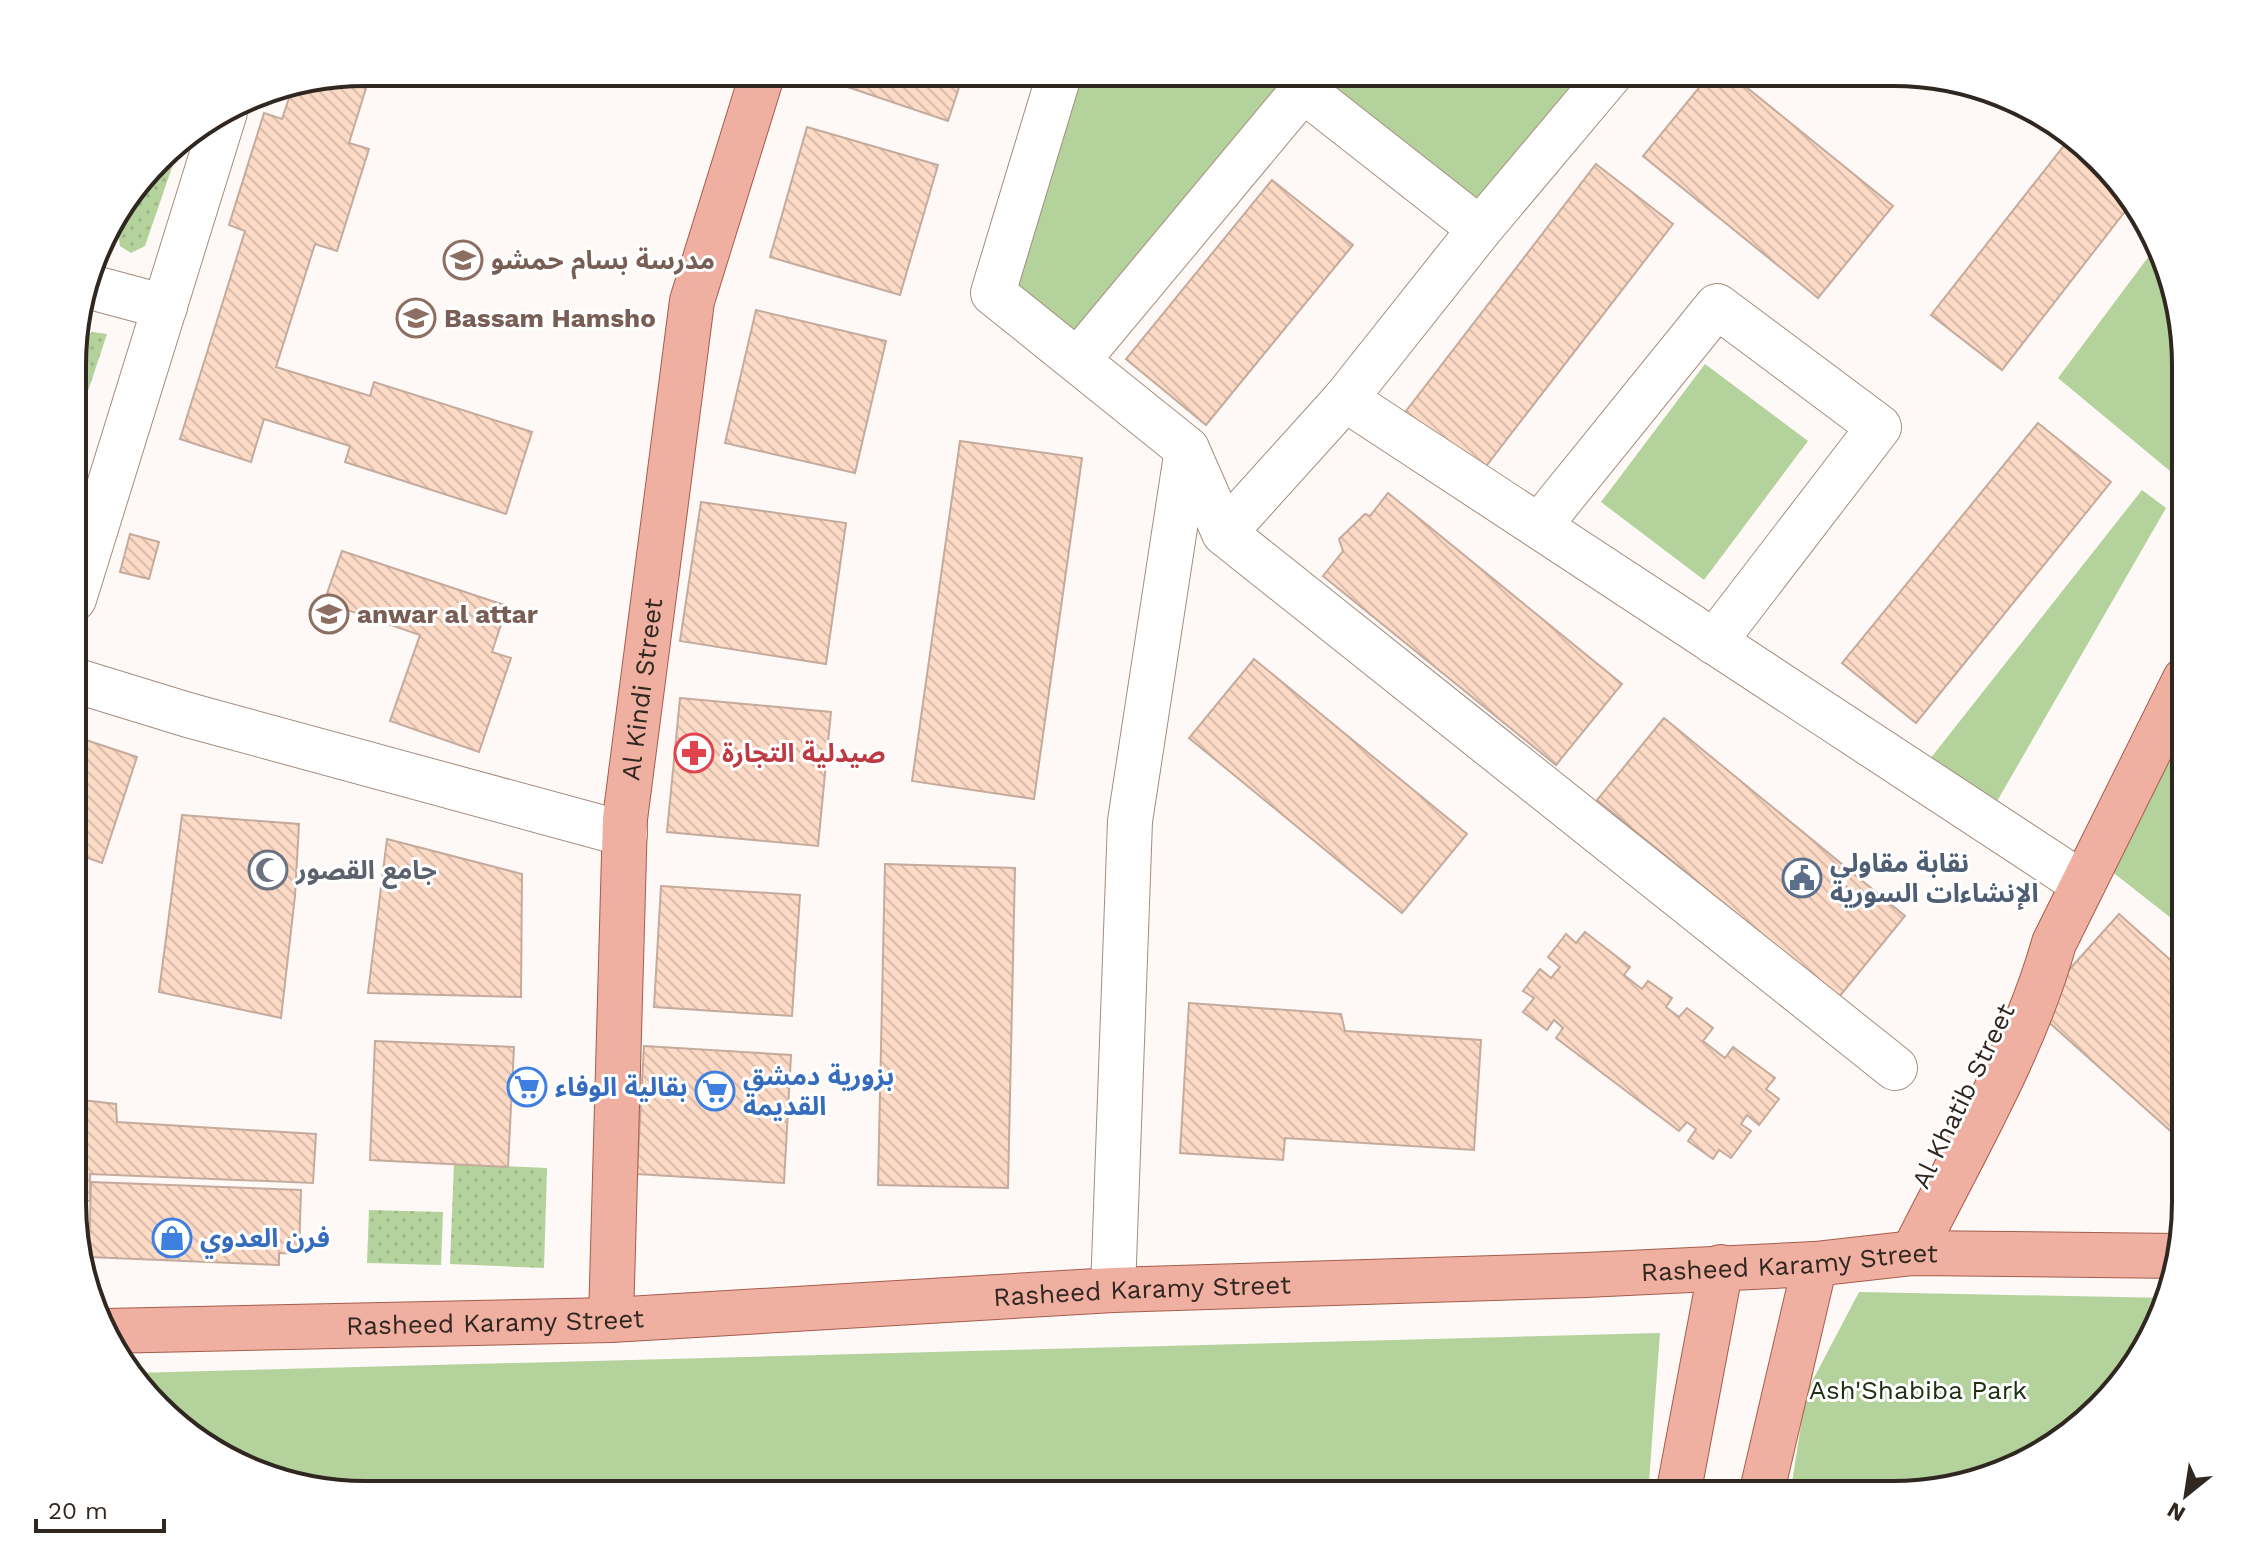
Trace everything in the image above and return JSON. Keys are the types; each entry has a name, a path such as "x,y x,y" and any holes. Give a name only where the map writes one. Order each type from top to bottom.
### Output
{"main road":[{"name":"Al Kindi Street","path":"611,1320 625,834 692,301 758,87"},
{"name":"Al Khatib Street","path":"1899,1255 1991,1030 2054,943 2171,707"},
{"name":"Rasheed Karamy Street","path":"118,1331 611,1320 1113,1290 1570,1276 1815,1264 1899,1255 2166,1256"},
{"path":"1764,1481 1815,1264"},
{"path":"1681,1481 1721,1267"}],"street":[{"path":"1055,87 993,293 1187,449 1224,533 1895,1068"},
{"path":"1224,533 1345,399 1480,229 1599,87"},
{"path":"1078,360 1303,90 1480,229"},
{"path":"86,560 220,127"},
{"path":"97,289 165,307"},
{"path":"1539,526 1717,306 1879,427 1714,642"},
{"path":"1345,399 2083,884"},
{"path":"1113,1290 1130,821 1187,449"},
{"path":"86,684 188,715 625,834"}],"green space":[{"path":"1068,87 1290,87 1075,342 1008,288"},
{"path":"1314,87 1581,87 1477,207"},
{"path":"174,162 145,246 131,253 120,246 118,235 123,225 155,181"},
{"path":"2150,255 2170,329 2171,472 2058,378"},
{"path":"92,332 107,334 86,397 86,365 88,336"},
{"path":"1705,364 1808,441 1704,580 1601,502"},
{"path":"2142,490 2166,508 1992,810 1930,759"},
{"path":"2171,754 2171,918 2092,856"},
{"path":"454,1164 547,1168 544,1268 450,1264"},
{"path":"369,1210 443,1212 441,1265 367,1263"},
{"name":"Ash'Shabiba Park","path":"1859,1292 2155,1298 2135,1342 2103,1386 2077,1412 2048,1434 2016,1452 1965,1471 1929,1479 1792,1481 1806,1393"},
{"path":"1660,1333 1649,1481 329,1479 258,1460 225,1444 195,1423 145,1373"}],"building":[{"path":"366,87 349,143 369,149 337,251 315,244 276,367 370,396 374,382 532,432 506,514 345,462 350,446 264,419 251,462 180,439 245,231 229,225 264,113 282,119 289,97 311,91"},
{"path":"847,87 959,87 948,121"},
{"path":"1700,87 1746,87 1893,206 1818,298 1643,156"},
{"path":"807,127 938,165 900,295 770,257"},
{"path":"2064,145 2103,181 2125,211 2002,370 1931,315"},
{"path":"1596,164 1673,224 1480,474 1403,415"},
{"path":"1272,180 1353,245 1206,425 1126,359"},
{"path":"756,310 886,341 855,473 725,443"},
{"path":"2038,423 2111,482 1916,723 1842,663"},
{"path":"960,441 1082,458 1034,799 912,781"},
{"path":"1388,493 1622,684 1556,765 1323,576 1343,551 1339,539 1365,514 1370,516"},
{"path":"701,502 846,523 826,664 680,641"},
{"path":"130,534 159,542 149,579 120,572"},
{"path":"342,551 507,606 492,652 511,658 479,752 390,721 420,635 324,602"},
{"path":"1254,659 1467,834 1402,913 1189,738"},
{"path":"680,698 831,712 818,846 667,832"},
{"path":"1664,718 1905,916 1839,997 1597,800"},
{"path":"86,740 137,757 102,863 87,857"},
{"path":"182,815 299,824 295,896 281,1018 159,992"},
{"path":"387,839 522,874 521,997 368,993"},
{"path":"885,864 1015,868 1008,1188 878,1185"},
{"path":"661,886 800,895 792,1016 654,1007"},
{"path":"2119,914 2171,960 2171,1131 2034,1009"},
{"path":"1585,932 1630,967 1624,975 1642,989 1648,981 1672,998 1666,1007 1679,1017 1687,1008 1713,1028 1703,1041 1725,1058 1733,1047 1775,1078 1766,1089 1779,1099 1759,1125 1747,1115 1741,1124 1751,1131 1731,1158 1719,1150 1713,1159 1688,1141 1696,1129 1687,1122 1679,1131 1556,1038 1563,1028 1554,1020 1547,1030 1523,1012 1534,998 1523,991 1540,969 1551,978 1560,967 1548,957 1566,934 1576,943"},
{"path":"1189,1003 1341,1014 1345,1031 1481,1040 1474,1150 1285,1138 1283,1160 1180,1153"},
{"path":"375,1041 514,1047 508,1167 370,1160"},
{"path":"644,1046 791,1055 784,1183 637,1174"},
{"path":"87,1101 116,1104 117,1122 316,1134 313,1183 90,1174 90,1201 87,1201"},
{"path":"91,1182 301,1190 299,1254 279,1253 279,1265 91,1257"}],"place":[{"name":"مدرسة بسام حمشو","path":"463,260"},
{"name":"Bassam Hamsho","path":"416,318"},
{"name":"anwar al attar","path":"329,614"},
{"name":"صيدلية التجارة","path":"694,753"},
{"name":"جامع القصور","path":"268,870"},
{"name":"نقابة مقاولي الإنشاءات السورية","path":"1802,878"},
{"name":"بقالية الوفاء","path":"527,1087"},
{"name":"بزورية دمشق القديمة","path":"715,1091"},
{"name":"فرن العدوي","path":"172,1238"}]}
